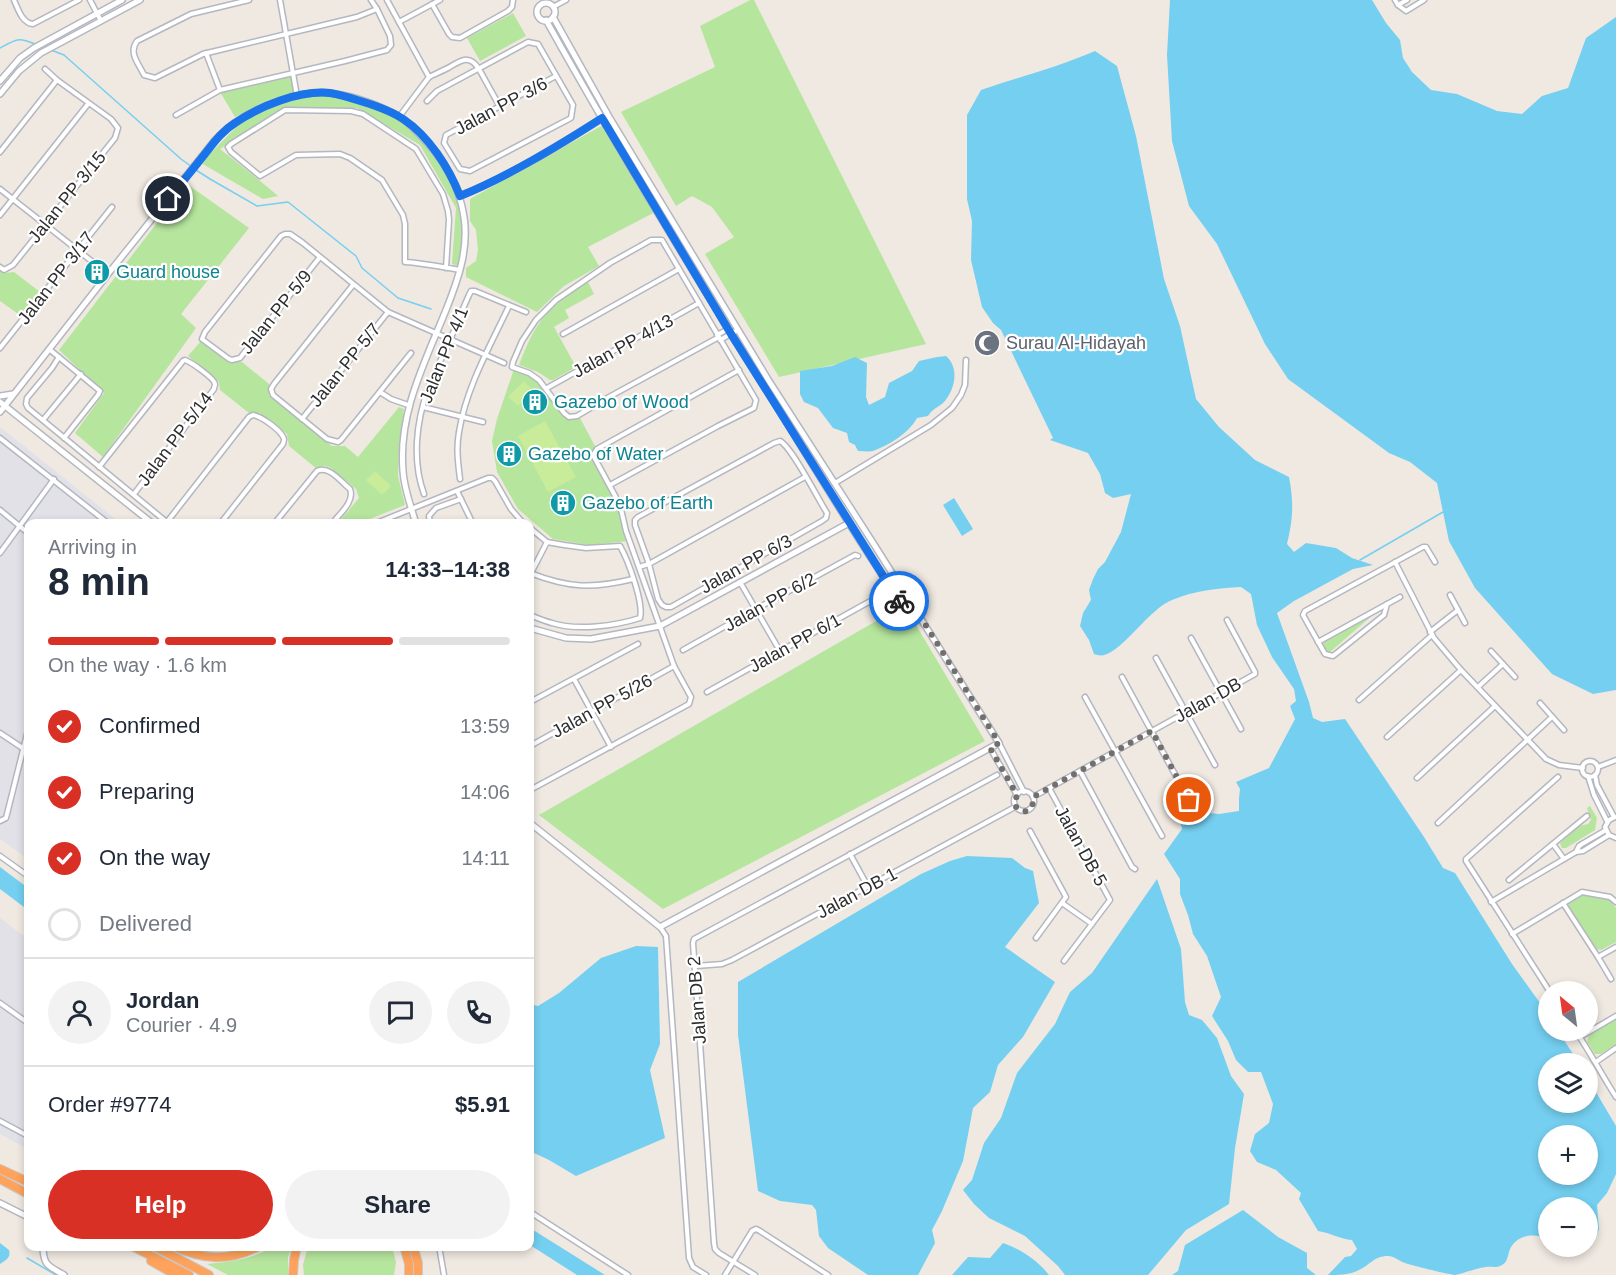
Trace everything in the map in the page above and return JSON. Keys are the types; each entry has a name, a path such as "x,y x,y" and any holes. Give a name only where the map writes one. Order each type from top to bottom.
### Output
{"highway":[{"path":"0,1168 24,1180"},
{"path":"0,1179 24,1192"},
{"path":"133,1251 176,1275"},
{"path":"142,1251 189,1275"},
{"path":"163,1251 209,1275"},
{"path":"184,1251 190,1254 224,1258 248,1251"},
{"path":"293,1275 296,1251"},
{"path":"406,1251 410,1275"},
{"path":"414,1251 418,1275"}],"street":[{"path":"14,0 25,20 33,24 79,0"},
{"path":"90,0 101,21"},
{"path":"0,81 20,58 34,48 122,0"},
{"path":"0,94 19,70 41,53 140,0"},
{"path":"249,0 191,14 137,41 132,52 144,75 155,78 206,53 357,17 376,9"},
{"path":"280,0 297,97"},
{"path":"176,115 220,90 387,50 392,45 390,36 371,0"},
{"path":"387,0 429,77"},
{"path":"399,22 440,0"},
{"path":"432,4 449,34 460,38 508,11 512,7 513,0"},
{"path":"534,0 538,7 539,17 546,20 736,328 912,603 999,743 1024,792"},
{"path":"553,8 566,0"},
{"path":"1397,2 1407,0"},
{"path":"1397,2 1406,11 1424,0"},
{"path":"538,7 544,2 553,8 553,16 605,117 730,332 902,605 905,607 912,603"},
{"path":"546,20 553,16"},
{"path":"427,101 436,91 528,42 538,44 556,76"},
{"path":"206,53 220,90"},
{"path":"399,117 429,77 462,60 476,63 500,107"},
{"path":"0,216 88,104 45,69"},
{"name":"Jalan PP 3/6","path":"556,76 573,105 570,118 520,146 470,171 460,168 444,143 446,135 500,107 556,76"},
{"path":"0,152 57,80"},
{"path":"0,412 3,404 14,394 215,140 232,124 260,108 297,97 329,93 358,100 405,120 424,138 441,159 453,180 460,196 464,218 466,240 460,270 421,368 408,405 404,427 402,467 406,492 414,519"},
{"name":"Jalan PP 3/15","path":"0,267 4,270 13,265 115,138 118,128 111,119 88,104"},
{"path":"446,268 448,211 443,194 416,148 363,114 351,111 285,110 228,147 260,176 296,155 340,154 350,158 377,175 385,184 405,220 405,262 426,264 446,268 460,270"},
{"path":"460,196 553,149 605,117"},
{"path":"0,189 108,274"},
{"name":"Jalan PP 3/17","path":"0,348 111,207"},
{"name":"Jalan PP 5/9","path":"290,234 320,258 240,358 229,359 202,339 205,332 281,236 290,234"},
{"path":"610,485 754,408 756,400 739,370 719,338 662,240 651,240 610,263 556,300 536,320 522,341 512,366 534,376 547,388 569,417 577,416 609,397 719,338 736,328"},
{"path":"320,258 388,312 504,363"},
{"path":"563,334 679,269"},
{"path":"353,285 272,387 273,395 327,439 334,442 341,440 411,353"},
{"name":"Jalan PP 4/1","path":"424,494 417,471 420,418 429,386 469,295 471,291 475,291 509,306"},
{"name":"Jalan PP 4/13","path":"547,388 699,303"},
{"path":"460,479 458,433 476,375 509,306 525,312"},
{"name":"Jalan PP 5/7","path":"302,418 388,312"},
{"path":"49,349 100,391 64,438"},
{"path":"59,357 27,398 28,408 163,519"},
{"path":"834,484 931,425 947,412 961,395 966,376 966,360"},
{"name":"Jalan PP 5/14","path":"99,467 183,361 190,361 213,380 214,389 134,494"},
{"path":"534,788 689,704 691,697 674,666 626,531 620,505 593,455 597,449 739,370"},
{"path":"43,420 81,374"},
{"path":"380,392 408,405"},
{"path":"0,396 14,394"},
{"path":"14,394 13,402 18,416"},
{"path":"3,404 147,519"},
{"path":"423,407 483,422"},
{"path":"171,519 249,417 259,416 282,434 283,444 224,519"},
{"path":"0,438 103,519"},
{"path":"639,567 649,564 805,477 785,444 780,441 774,443 638,517 635,525 649,564"},
{"path":"278,519 317,471 322,468 350,489 352,494 352,499 336,519"},
{"name":"Jalan PP 6/3","path":"649,564 658,599 662,605 671,607 826,518 827,513 805,477"},
{"path":"386,519 488,478 495,481 511,510 519,519"},
{"path":"25,519 54,479"},
{"path":"457,491 470,519"},
{"path":"429,519 429,516 436,508 461,500"},
{"path":"0,510 24,530"},
{"path":"0,553 24,520"},
{"path":"534,629 566,638 591,639 660,626 849,523"},
{"path":"534,531 547,542 586,548 620,546 642,611 640,618 591,627 553,624 534,617"},
{"path":"534,566 547,542"},
{"path":"1387,604 1384,615 1334,655 1325,655 1303,615 1303,612 1423,546 1435,562"},
{"name":"Jalan PP 6/2","path":"683,650 855,555 858,556"},
{"path":"1395,562 1431,633 1461,670 1539,753 1551,762 1567,767 1582,768"},
{"path":"534,575 566,584 586,586 612,584 633,579"},
{"path":"740,582 780,651"},
{"name":"Jalan PP 6/1","path":"707,692 883,594"},
{"path":"1450,595 1465,623"},
{"path":"1318,642 1400,597"},
{"path":"1359,700 1458,609"},
{"name":"Jalan DB","path":"1033,797 1256,672 1227,620"},
{"path":"1191,638 1241,729"},
{"path":"534,700 638,644"},
{"path":"1491,651 1515,677"},
{"path":"1156,658 1215,765"},
{"path":"1478,687 1503,664"},
{"name":"Jalan PP 5/26","path":"534,744 674,666"},
{"path":"1387,737 1461,670"},
{"path":"1122,677 1189,800"},
{"path":"574,679 611,747"},
{"path":"1085,697 1162,836"},
{"path":"1540,703 1564,730"},
{"path":"1417,778 1495,706"},
{"path":"1438,823 1552,717"},
{"path":"0,733 24,750 6,818 0,821"},
{"path":"660,927 999,743"},
{"path":"990,748 1017,795"},
{"path":"1598,767 1616,760"},
{"path":"1582,768 1585,763 1595,762 1598,767 1597,772 1588,776"},
{"path":"1582,768 1588,776 1594,795 1607,821 1606,830 1609,835 1616,838"},
{"path":"1080,771 1134,869"},
{"name":"Jalan DB 2","path":"755,1275 715,1249 694,939 997,775"},
{"path":"1594,775 1615,817 1607,821"},
{"path":"1543,981 1466,863 1466,859 1558,777"},
{"name":"Jalan DB 5","path":"1049,788 1110,900 1064,961"},
{"path":"1024,792 1033,797 1030,809 1020,811 1015,807 1014,800 1017,795 1024,792"},
{"name":"Jalan DB 1","path":"696,966 726,963 1015,807"},
{"path":"1509,880 1587,816"},
{"path":"534,827 660,927 666,936 689,1258 693,1267 706,1275"},
{"path":"1576,852 1578,846 1606,830"},
{"path":"1030,831 1065,894 1062,903 1036,938"},
{"path":"1491,902 1609,835"},
{"path":"1553,844 1564,859"},
{"path":"850,854 868,887"},
{"path":"0,856 24,873"},
{"path":"1512,934 1585,891 1610,897 1616,902"},
{"path":"1062,903 1092,924"},
{"path":"1563,903 1611,979"},
{"path":"1598,957 1616,946"},
{"path":"0,1003 24,1020"},
{"path":"1598,1026 1616,1016"},
{"path":"1598,1061 1616,1048"},
{"path":"1598,1067 1616,1097"},
{"path":"0,1122 24,1134"},
{"path":"0,1203 24,1215"},
{"path":"534,1215 628,1275"},
{"path":"725,1275 752,1231 756,1229 828,1275"},
{"path":"43,1251 43,1257 49,1267 64,1275"},
{"path":"440,1251 444,1275"}],"shaded area":[{"path":"0,427 115,519 24,519 24,856 0,839"},
{"path":"0,918 24,936 24,1147 0,1134"}],"green space":[{"path":"754,0 926,344 779,377 705,254 734,237 712,207 692,196 676,206 621,112 715,67 700,26"},
{"path":"513,13 526,36 480,61 467,38"},
{"path":"292,75 294,93 267,101 235,117 220,92"},
{"path":"331,95 396,117 428,146 449,176 462,210 464,243 459,266 452,264 456,208 420,145 357,108 285,108 220,149 278,196 263,199 201,163 243,120 276,104 306,97"},
{"path":"603,125 657,211 588,247 599,266 564,286 537,312 466,277 466,268 476,261 478,250 476,230 470,221 470,199"},
{"path":"187,184 249,228 181,314 196,328 103,457 75,433 104,393 59,350"},
{"path":"0,268 6,273 14,272 40,292 21,316 0,301"},
{"path":"588,282 594,294 565,310 569,318 554,327 576,367 550,380 538,372 519,365 532,335 543,318 558,303"},
{"path":"201,341 226,361 242,362 269,384 269,394 332,446 345,446 358,457 399,407 404,409 398,476 405,505 370,519 341,519 359,498 356,489 331,468 325,466 317,469 289,446 287,434 260,413 249,413 220,390 219,382 188,356"},
{"path":"514,369 538,380 560,412 570,419 580,418 596,448 592,457 620,508 629,541 589,545 553,539 534,523 534,519 530,519 518,509 497,472 492,441"},
{"path":"524,381 532,390 518,406 508,397"},
{"path":"545,421 576,477 548,492 518,436"},
{"path":"375,471 391,486 382,495 366,480"},
{"path":"904,605 985,741 663,909 539,815"},
{"path":"1374,614 1330,652 1326,651 1323,646 1324,641"},
{"path":"1590,806 1597,818 1595,830 1566,848 1562,848 1560,843 1579,826 1588,824 1591,820 1587,808"},
{"path":"1583,895 1610,900 1616,908 1616,942 1601,950 1597,949 1568,908 1569,903"},
{"path":"1616,1019 1616,1044 1601,1054 1594,1053 1587,1042 1598,1041 1598,1030"},
{"path":"264,1251 290,1251 288,1275 228,1275 207,1264 225,1262"},
{"path":"307,1251 393,1251 396,1262 394,1275 304,1275 303,1265"}],"water":[{"path":"1170,0 1372,0 1400,40 1403,58 1412,72 1431,90 1457,94 1497,111 1522,114 1542,96 1568,88 1586,38 1616,17 1616,690 1593,694 1552,674 1475,588 1449,541 1437,483 1410,462 1389,453 1288,379 1265,344 1217,244 1189,206 1172,141 1167,55"},
{"path":"1095,51 1117,66 1136,136 1164,279 1180,326 1196,399 1219,427 1255,460 1289,477 1292,511 1287,544 1294,552 1306,543 1336,548 1352,558 1373,565 1353,569 1294,601 1277,613 1313,718 1322,722 1345,719 1443,868 1455,873 1512,964 1538,1000 1538,1041 1565,1041 1572,1053 1538,1053 1538,1113 1598,1113 1598,1096 1616,1126 1616,1174 1607,1193 1598,1204 1598,1197 1538,1197 1538,1236 1518,1239 1511,1247 1505,1263 1498,1267 1482,1268 1455,1275 1383,1256 1351,1273 1328,1275 1345,1257 1351,1256 1357,1249 1352,1240 1318,1231 1299,1199 1301,1193 1276,1170 1257,1162 1250,1151 1255,1134 1269,1123 1273,1104 1261,1072 1248,1072 1236,1060 1228,1041 1212,1016 1221,997 1207,956 1193,934 1180,894 1180,879 1164,854 1182,829 1180,816 1199,812 1219,814 1239,811 1240,789 1236,782 1269,768 1295,719 1290,706 1296,701 1294,689 1272,657 1257,625 1251,594 1241,587 1206,590 1172,600 1155,611 1120,646 1103,655 1094,654 1080,626 1083,613 1091,600 1089,590 1093,579 1121,532 1131,494 1113,498 1105,493 1100,474 1088,453 1050,440 1053,438 1001,330 982,307 971,260 972,221 967,199 967,115 981,90"},
{"path":"946,356 954,373 953,386 947,398 928,416 917,418 898,438 873,451 858,451 855,445 849,442 847,433 833,428 818,408 804,402 800,394 800,371 832,366 855,357 867,363 866,397 869,405 885,397 889,383 912,371 919,361"},
{"path":"954,498 973,529 962,536 943,505"},
{"path":"967,856 1012,858 1033,871 1039,903 1005,947 1055,982 1023,1037 998,1065 990,1092 973,1108 963,1161 932,1230 935,1243 918,1275 868,1275 828,1248 819,1236 816,1210 812,1205 780,1201 758,1191 738,1035 738,982 921,874"},
{"path":"0,867 24,885 24,907 0,889"},
{"path":"1157,879 1181,949 1185,1002 1189,1015 1202,1020 1217,1038 1231,1076 1244,1094 1229,1204 1186,1230 1148,1275 1065,1275 1025,1236 989,1218 963,1190 972,1180 984,1143 1001,1118 1017,1073 1055,1024 1070,992 1092,973"},
{"path":"636,946 658,947 660,1044 650,1070 665,1138 576,1176 534,1153 534,1005 538,1006 559,993 601,958"},
{"path":"1243,1210 1278,1237 1307,1253 1307,1268 1316,1275 1172,1275 1178,1271 1185,1245"},
{"path":"534,1231 605,1275 577,1275 534,1248"},
{"path":"0,1243 9,1250 9,1255 8,1259 0,1264"},
{"path":"1003,1243 1029,1256 1049,1275 952,1275 968,1257 990,1258"}],"waterway":[{"path":"0,48 18,40 38,45"},
{"path":"51,50 64,55 192,167"},
{"path":"196,170 257,206 288,202 356,256 362,268 398,298 431,309"},
{"path":"1360,560 1443,512"},
{"path":"27,1258 56,1275"}],"way so far":[{"path":"899,601 904,607 912,603 999,743 990,748 1017,795 1014,804 1020,811 1027,811 1032,807 1033,797 1152,731 1189,800"}],"place":[{"name":"Guard house","path":"97,272"},
{"name":"Surau Al-Hidayah","path":"987,343"},
{"name":"Gazebo of Wood","path":"535,402"},
{"name":"Gazebo of Water","path":"509,454"},
{"name":"Gazebo of Earth","path":"563,503"}],"route":[{"path":"168,199 215,140 232,124 260,108 305,95 329,93 358,100 405,120 441,159 460,196 553,149 602,118 731,334 899,601"}]}
